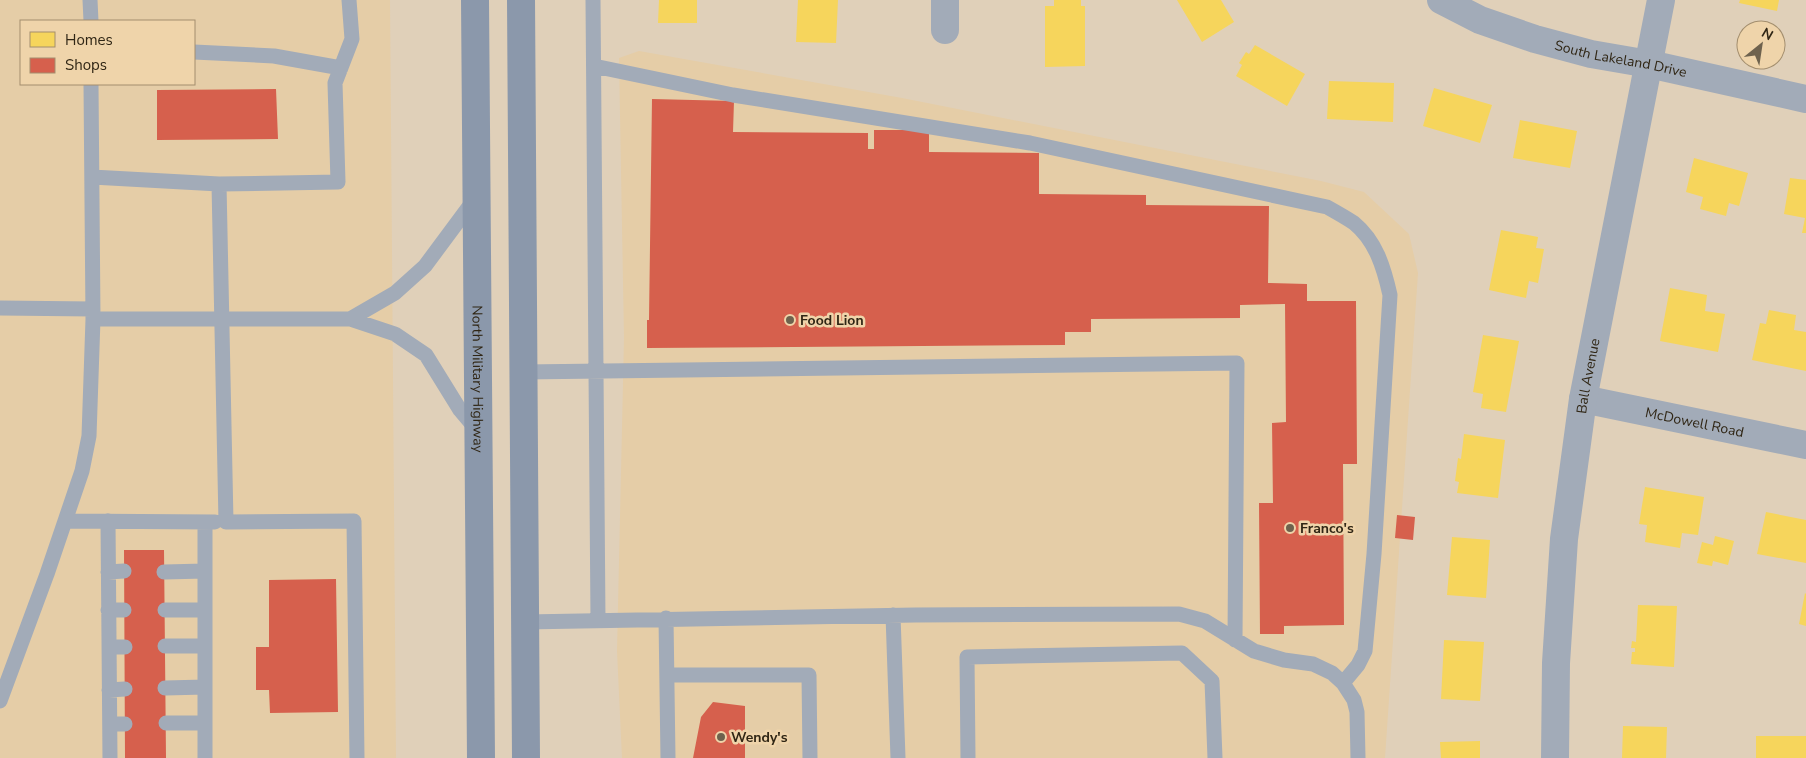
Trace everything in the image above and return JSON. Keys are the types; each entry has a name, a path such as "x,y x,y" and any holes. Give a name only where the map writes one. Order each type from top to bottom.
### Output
{"main road":[{"name":"North Military Highway","path":"475,0 481,758"},
{"path":"521,0 526,758"}],"street":[{"path":"945,0 945,30"},
{"name":"South Lakeland Drive","path":"1441,0 1480,20 1535,39 1592,54 1649,64 1806,99"},
{"name":"Ball Avenue","path":"1555,758 1556,663 1564,539 1583,399 1661,0"},
{"name":"McDowell Road","path":"1583,399 1806,444"}],"lane":[{"path":"90,0 91,20"},
{"path":"92,177 219,184 338,182 336,83 352,39 349,0"},
{"path":"593,0 598,620"},
{"path":"195,52 274,56 341,68"},
{"path":"594,66 733,95 1030,143 1327,207 1355,224 1372,244 1384,268 1390,295 1366,651 1358,665 1343,683"},
{"path":"0,701 66,521 82,471 89,436 93,314 91,85"},
{"path":"219,184 226,522"},
{"path":"350,319 395,293 425,266 476,197"},
{"path":"0,308 222,320 350,319 395,334 426,355 460,410 478,431"},
{"path":"523,372 1237,363 1235,640"},
{"path":"66,521 354,521 357,758"},
{"path":"108,521 110,758"},
{"path":"205,522 205,758"},
{"path":"108,572 124,571"},
{"path":"164,572 205,571"},
{"path":"108,610 124,610"},
{"path":"165,610 205,610"},
{"path":"525,622 893,615 1179,614 1205,621 1254,651 1284,660 1313,664 1332,673 1343,683 1354,700 1358,712 1358,758"},
{"path":"893,615 898,758"},
{"path":"666,618 668,758"},
{"path":"109,647 125,646"},
{"path":"165,646 205,646"},
{"path":"968,758 967,657 1182,653 1212,681 1215,758"},
{"path":"667,675 809,676 810,758"},
{"path":"165,688 205,687"},
{"path":"109,690 125,689"},
{"path":"166,723 205,722"},
{"path":"110,724 125,724"}],"shaded area":[{"path":"0,0 390,0 396,758 0,758"},
{"path":"639,51 902,98 1321,181 1364,192 1409,234 1418,273 1385,758 622,758 617,651 624,338 619,58"}],"building: Homes":[{"path":"659,0 697,0 697,23 658,23"},
{"path":"798,0 838,0 836,43 796,42"},
{"path":"1054,0 1081,0 1081,6 1085,6 1085,66 1045,67 1045,6 1054,6"},
{"path":"1177,0 1221,0 1234,22 1202,42"},
{"path":"1740,0 1779,0 1777,11 1739,3"},
{"path":"1255,45 1305,74 1287,106 1236,76 1242,65 1239,63 1246,52 1249,54"},
{"path":"1329,81 1394,83 1393,122 1327,119"},
{"path":"1434,88 1492,105 1480,143 1423,126"},
{"path":"1520,120 1577,131 1570,168 1513,158"},
{"path":"1694,158 1748,173 1739,206 1729,203 1726,216 1700,209 1703,197 1686,192"},
{"path":"1790,178 1806,180 1806,233 1802,233 1805,218 1784,214"},
{"path":"1501,230 1538,237 1536,248 1544,249 1538,283 1529,281 1526,298 1489,290"},
{"path":"1670,288 1707,295 1705,311 1725,314 1718,352 1660,341"},
{"path":"1769,310 1796,315 1794,330 1806,332 1806,371 1752,360 1760,323 1766,324"},
{"path":"1483,335 1519,341 1506,412 1481,408 1483,394 1473,392"},
{"path":"1464,434 1505,440 1498,498 1457,493 1459,482 1455,481 1458,458 1461,459"},
{"path":"1645,487 1704,497 1698,535 1682,533 1680,548 1645,542 1647,525 1639,524"},
{"path":"1766,512 1806,520 1806,563 1757,554"},
{"path":"1715,536 1734,541 1728,565 1713,561 1712,566 1697,563 1702,542 1713,545"},
{"path":"1452,537 1490,540 1486,598 1447,595"},
{"path":"1806,594 1806,626 1799,624"},
{"path":"1638,605 1677,606 1674,667 1631,664 1632,652 1635,652 1635,648 1631,648 1632,641 1636,642"},
{"path":"1444,640 1484,642 1480,701 1441,699"},
{"path":"1623,726 1667,727 1666,758 1622,758"},
{"path":"1756,736 1806,736 1806,758 1756,758"},
{"path":"1480,741 1480,758 1441,758 1440,742"}],"building: Shops":[{"path":"276,89 278,139 157,140 157,90"},
{"path":"652,99 734,101 733,132 868,133 868,149 874,149 874,130 929,130 929,152 1039,153 1039,194 1146,195 1146,205 1269,206 1268,283 1307,284 1307,301 1356,301 1357,464 1343,464 1344,625 1284,626 1284,634 1260,634 1259,503 1273,503 1272,423 1286,422 1285,304 1240,305 1240,318 1091,319 1091,332 1065,332 1065,345 647,348"},
{"path":"1397,515 1415,517 1413,540 1395,538"},
{"path":"124,550 164,550 166,758 125,758"},
{"path":"336,579 338,712 270,713 269,690 256,690 256,647 269,647 269,580"},
{"name":"Wendy's","path":"713,702 745,706 745,758 693,758 701,717"}],"place":[{"name":"Food Lion","path":"790,320"},
{"name":"Franco's","path":"1290,528"},
{"name":"Wendy's","path":"721,737"}]}
